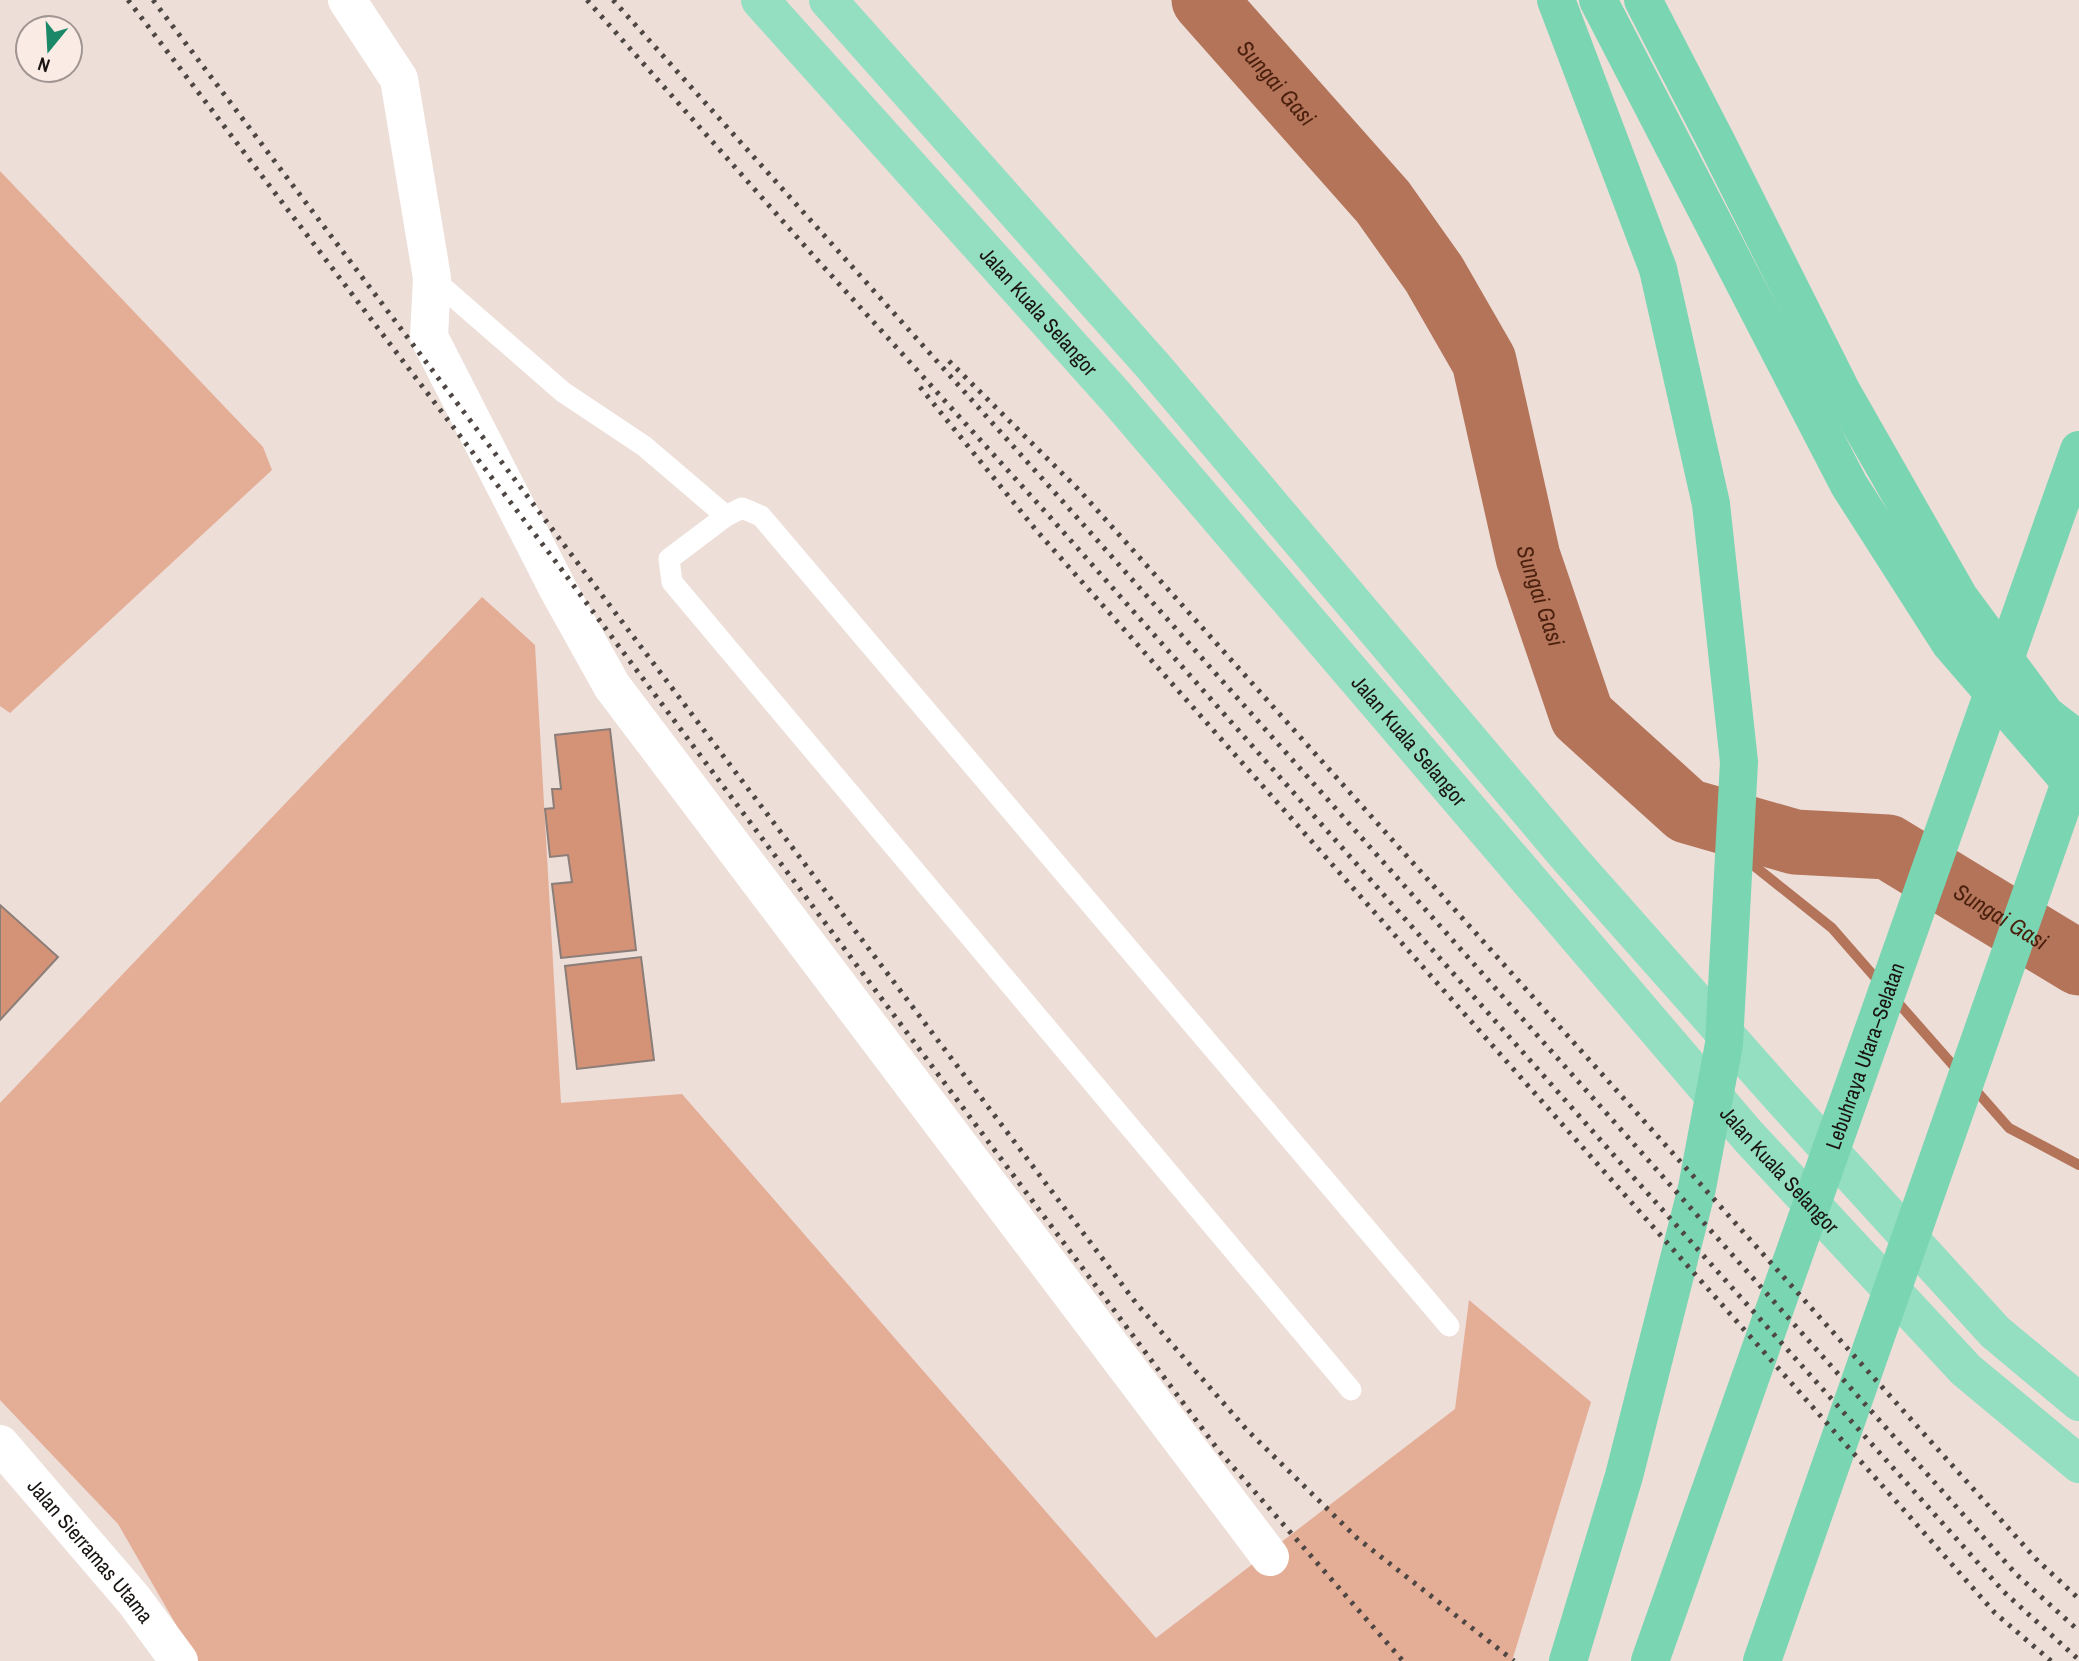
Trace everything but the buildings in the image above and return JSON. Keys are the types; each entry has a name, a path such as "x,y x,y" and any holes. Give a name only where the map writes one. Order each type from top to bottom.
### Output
{"highway":[{"name":"Jalan Kuala Selangor","path":"760,0 1115,397 1748,1136 1966,1370 2079,1464"},
{"path":"828,0 1153,366 1569,858 1780,1096 1995,1332 2079,1402"},
{"path":"1556,0 1658,269 1711,504 1740,762 1724,1044 1697,1188 1624,1476 1568,1661"},
{"path":"1598,0 1849,485 1950,643 2066,777 2079,788 2041,865"},
{"path":"1643,0 1842,391 1959,597 2046,715 2079,740"},
{"name":"Lebuhraya Utara–Selatan","path":"1650,1661 2078,453"},
{"path":"1762,1661 2079,757"}],"street":[{"path":"347,0 399,79 432,278 429,337 559,591 612,686 1270,1557"},
{"name":"Jalan Sierramas Utama","path":"0,1444 134,1600 179,1661"}],"lane":[{"path":"432,278 563,391 644,446 726,516"},
{"path":"1351,1390 672,582 669,559 726,516 742,508 761,516 1449,1326"}],"shaded area":[{"path":"0,171 263,447 272,470 10,713 0,706"},
{"path":"482,597 535,645 561,1103 682,1094 1156,1638 1455,1409 1469,1300 1591,1402 1512,1661 197,1661 118,1524 0,1400 0,1103"}],"waterway":[{"name":"Sungai Gasi","path":"1204,0 1383,202 1434,274 1484,361 1528,557 1582,716 1687,811 1795,842 1888,847 2079,963"},
{"path":"1687,811 1725,842"},
{"path":"1743,857 1832,928 1880,983"},
{"path":"1893,997 1959,1072"},
{"path":"1972,1086 2009,1128 2079,1165"}],"railway":[{"path":"128,0 553,558 1219,1451 1403,1661"},
{"path":"153,0 1136,1303 1247,1430 1357,1538 1514,1661"},
{"path":"587,0 1050,517 2004,1592 2079,1660"},
{"path":"613,0 2016,1574 2079,1631"},
{"path":"949,361 1080,491 2036,1559 2079,1599"},
{"path":"920,387 1036,530 1995,1613 2051,1661"}]}
